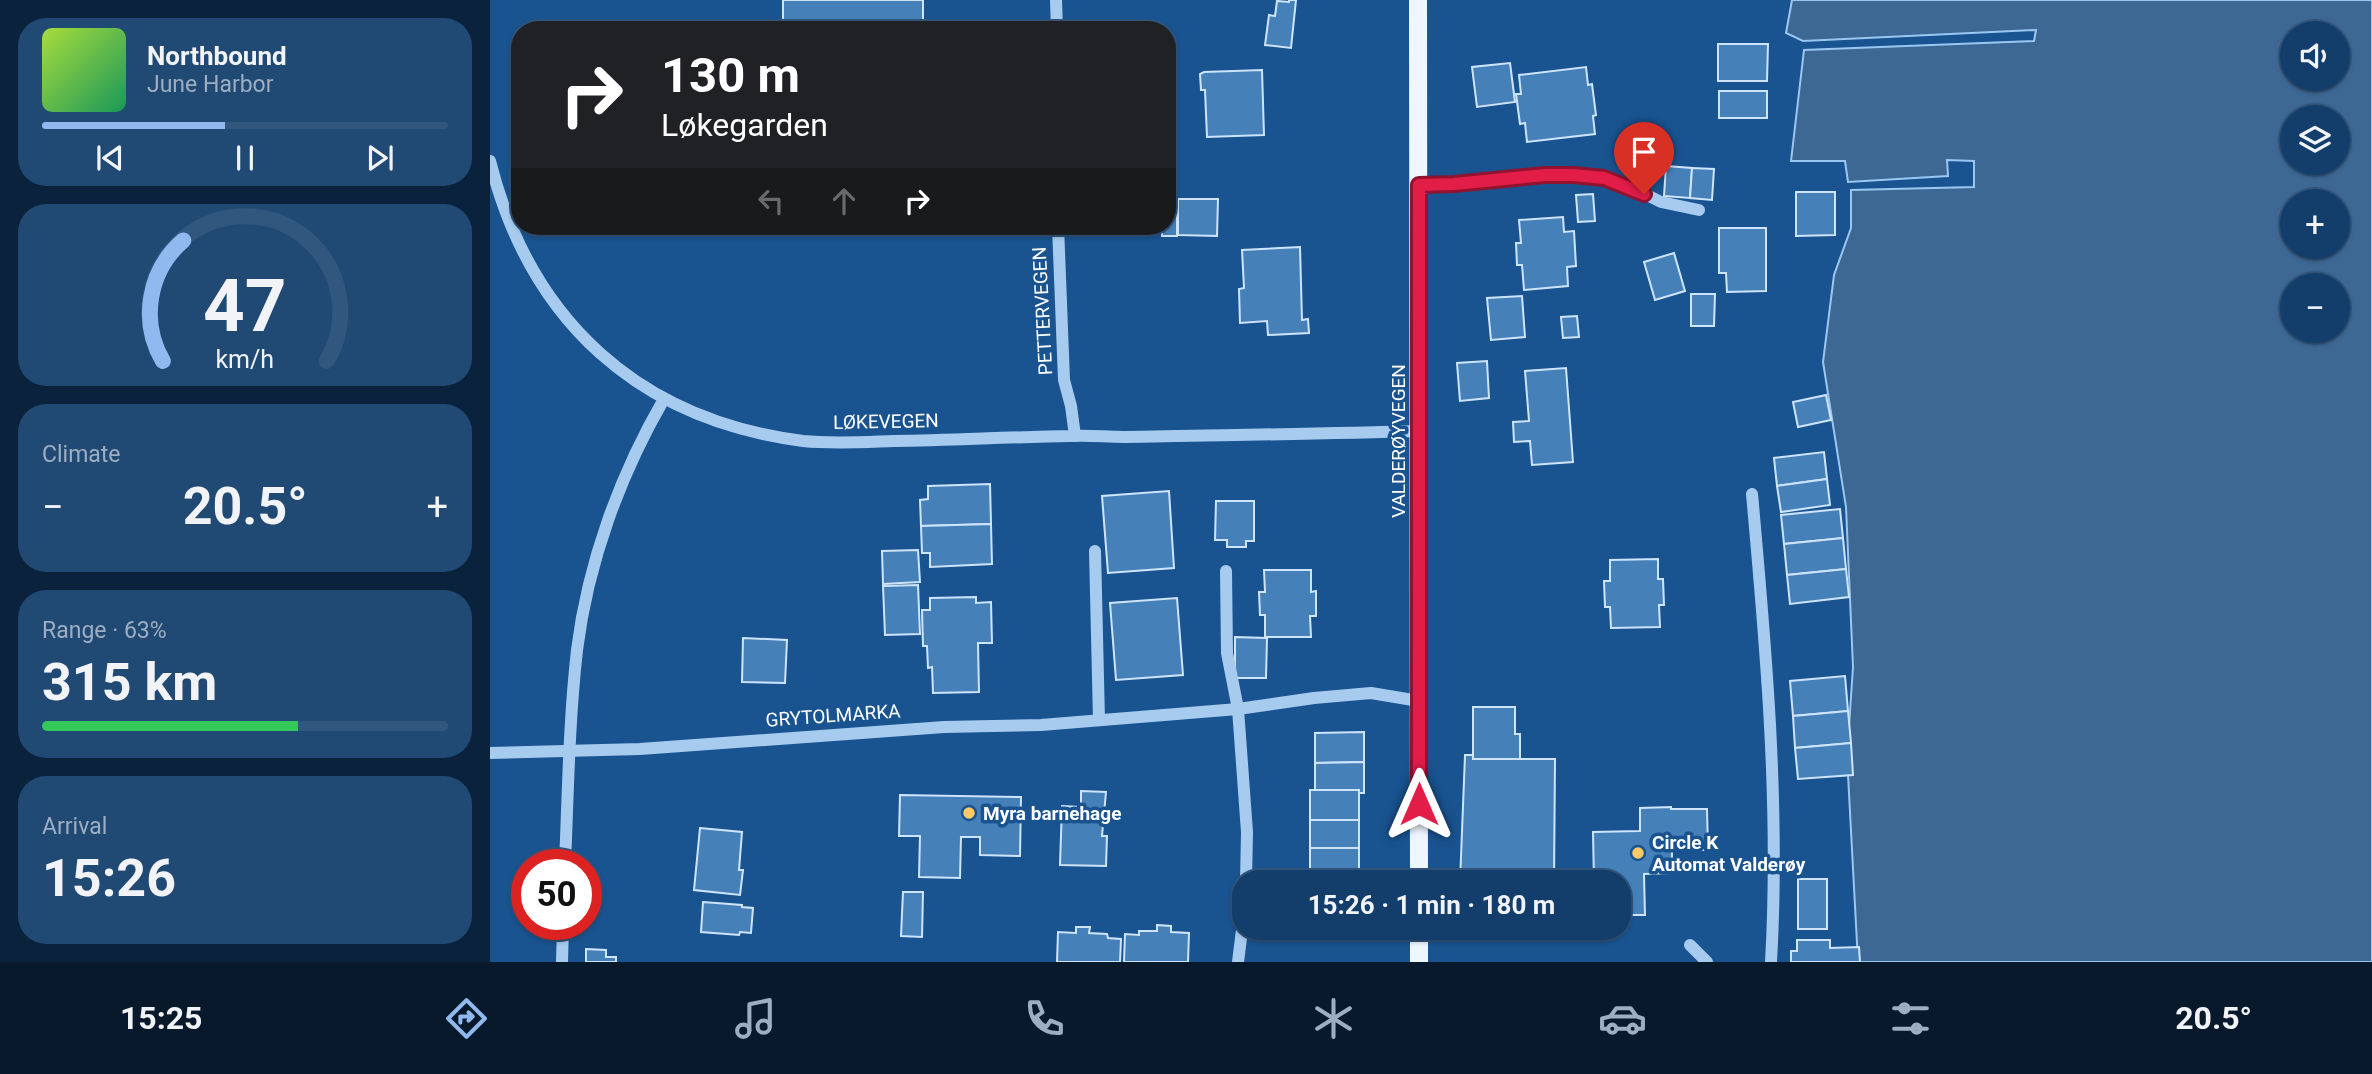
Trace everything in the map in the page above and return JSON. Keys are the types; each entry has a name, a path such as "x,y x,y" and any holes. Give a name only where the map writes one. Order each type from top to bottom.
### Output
{"main road":[{"name":"VALDERØYVEGEN","path":"1418,0 1419,870"},
{"path":"1419,940 1419,962"}],"street":[{"path":"1056,0 1057,21"},
{"name":"LØKEVEGEN","path":"490,161 498,193 511,226"},
{"path":"1419,185 1545,175 1604,178 1627,185 1661,202 1699,211"},
{"name":"LØKEVEGEN","path":"514,235 555,305 599,352 635,381 664,399 691,413 733,427 806,441 877,442 1419,431"},
{"name":"PETTERVEGEN","path":"1058,235 1064,380 1075,436"},
{"path":"566,849 577,649 595,561 624,480 643,436 664,399"},
{"path":"1752,494 1765,638 1774,823 1771,962"},
{"path":"1095,551 1099,720"},
{"path":"1226,571 1227,653 1238,709 1247,832 1246,870"},
{"name":"GRYTOLMARKA","path":"490,753 640,749 944,727 1041,725 1238,709 1371,693 1419,701"},
{"path":"562,962 563,940"},
{"path":"1238,962 1241,940"},
{"path":"1690,945 1707,962"}],"water":[{"path":"1792,0 2372,0 2372,962 1858,962 1847,756 1853,667 1846,507 1823,362 1834,275 1851,228 1851,190 1974,187 1974,161 1947,160 1948,176 1848,182 1845,161 1791,161 1804,50 2034,41 2036,30 1803,41 1786,33"}],"building":[{"path":"783,0 923,0 923,21 783,21"},
{"path":"1296,0 1291,48 1265,45 1269,15 1275,16 1277,1"},
{"path":"1718,44 1768,44 1767,81 1718,81"},
{"path":"1510,63 1515,102 1477,107 1472,67"},
{"path":"1586,67 1588,85 1592,84 1596,115 1593,116 1595,134 1527,142 1525,123 1520,124 1516,94 1521,94 1519,75"},
{"path":"1262,70 1264,135 1207,137 1205,90 1201,90 1200,74"},
{"path":"1719,91 1767,91 1767,118 1719,118"},
{"path":"1666,166 1692,168 1690,198 1664,196"},
{"path":"1692,168 1714,169 1712,200 1690,198"},
{"path":"1796,192 1835,192 1835,235 1796,236"},
{"path":"1593,194 1595,221 1578,222 1576,195"},
{"path":"1178,199 1218,199 1217,236 1178,235"},
{"path":"1177,202 1177,236 1162,236 1176,235"},
{"path":"1563,217 1564,232 1574,231 1576,266 1567,267 1568,286 1524,290 1522,265 1517,265 1516,243 1521,243 1519,220"},
{"path":"1719,228 1766,228 1766,291 1727,292 1726,273 1719,273"},
{"path":"1300,247 1302,320 1308,319 1309,333 1268,335 1267,321 1240,323 1239,289 1244,288 1242,250"},
{"path":"1674,253 1685,291 1655,300 1644,262"},
{"path":"1691,294 1715,294 1714,326 1691,326"},
{"path":"1522,296 1525,337 1491,340 1487,298"},
{"path":"1577,316 1579,337 1563,338 1561,317"},
{"path":"1487,361 1489,398 1460,401 1457,363"},
{"path":"1566,368 1573,462 1532,465 1530,441 1514,442 1513,422 1529,421 1525,371"},
{"path":"1826,395 1831,420 1798,427 1793,402"},
{"path":"1824,452 1827,479 1777,486 1774,458"},
{"path":"1827,479 1830,505 1781,512 1777,486"},
{"path":"990,484 991,524 921,526 920,500 928,499 928,486"},
{"path":"1169,491 1174,568 1108,573 1102,496"},
{"path":"1216,501 1254,501 1254,541 1246,541 1246,547 1227,547 1227,540 1215,540"},
{"path":"1840,509 1843,538 1784,544 1781,515"},
{"path":"991,524 992,564 930,567 930,553 922,553 921,526"},
{"path":"1843,538 1846,569 1787,575 1784,544"},
{"path":"918,550 920,582 883,584 882,551"},
{"path":"1658,559 1658,579 1663,579 1664,605 1659,605 1660,627 1611,628 1610,607 1605,607 1604,581 1610,581 1610,560"},
{"path":"1846,569 1849,597 1790,604 1787,575"},
{"path":"1264,570 1311,570 1311,592 1316,591 1316,616 1310,616 1311,637 1265,637 1265,615 1260,615 1259,592 1265,592"},
{"path":"918,585 920,634 885,635 883,586"},
{"path":"976,597 976,603 991,602 992,643 978,643 979,692 933,693 932,667 928,668 927,646 923,646 922,610 930,610 930,598"},
{"path":"1177,598 1183,675 1116,680 1110,603"},
{"path":"1235,637 1267,638 1266,678 1235,678"},
{"path":"743,638 787,640 785,683 742,682"},
{"path":"1845,676 1848,711 1793,716 1790,681"},
{"path":"1473,707 1515,707 1515,734 1520,734 1520,760 1473,759"},
{"path":"1848,711 1851,743 1795,748 1793,716"},
{"path":"1364,732 1364,762 1315,763 1315,733"},
{"path":"1851,743 1853,775 1798,779 1795,748"},
{"path":"1465,755 1473,755 1473,759 1555,759 1554,870 1460,870"},
{"path":"1364,762 1364,793 1359,793 1359,790 1315,790 1315,763"},
{"path":"1310,790 1359,790 1359,820 1310,820"},
{"path":"1081,791 1106,792 1102,836 1107,836 1106,866 1060,865 1062,806 1081,807"},
{"path":"900,795 1021,797 1020,856 980,855 980,837 961,837 960,878 919,877 920,836 899,836"},
{"path":"1640,808 1707,809 1708,850 1672,850 1672,873 1644,874 1645,915 1631,915 1631,870 1594,870 1593,832 1640,831"},
{"path":"1310,820 1359,820 1359,848 1310,848"},
{"path":"700,828 742,832 739,870 743,870 740,895 694,890"},
{"path":"1310,848 1359,848 1359,870 1310,870"},
{"path":"1798,879 1827,879 1827,929 1798,929"},
{"path":"903,892 923,892 922,937 901,936"},
{"path":"703,902 753,908 751,933 740,932 739,935 701,932"},
{"path":"1157,925 1171,926 1171,932 1189,933 1188,962 1124,962 1125,934 1139,935 1139,931 1157,931"},
{"path":"1076,927 1090,927 1089,933 1107,934 1108,938 1121,939 1120,962 1057,962 1058,932 1076,933"},
{"path":"1797,940 1830,940 1830,948 1859,947 1860,962 1791,962 1791,951 1797,951"},
{"path":"586,949 606,950 606,957 616,957 616,962 586,962"}],"place":[{"name":"Myra barnehage","path":"969,813"},
{"name":"Circle K Automat Valderøy","path":"1638,853"}],"route":[{"path":"1419,804 1419,185 1573,175 1604,178 1644,194"}]}
